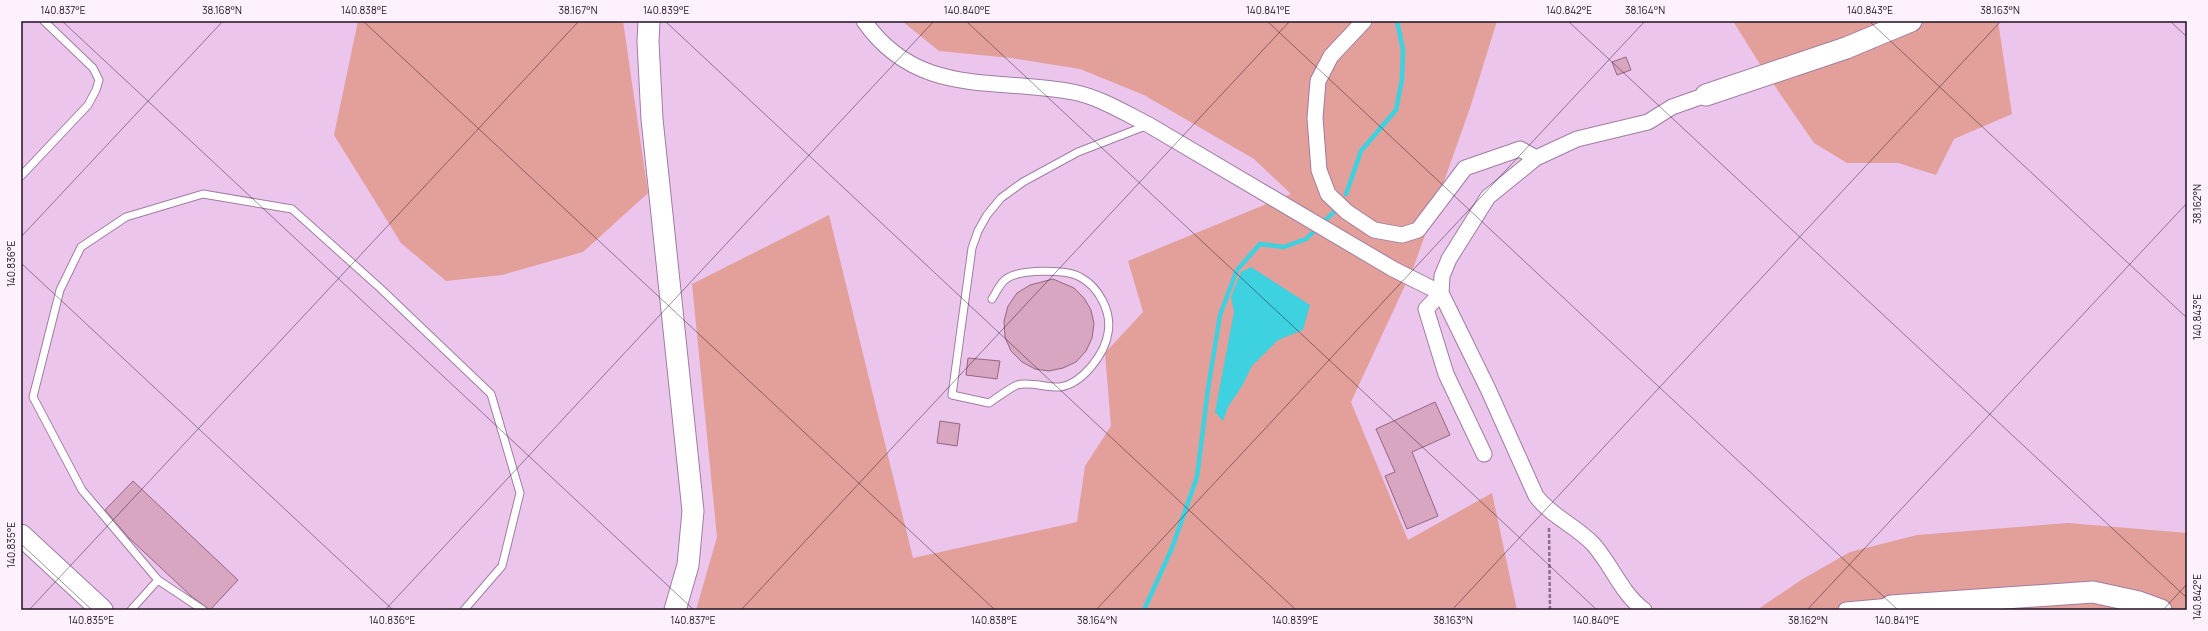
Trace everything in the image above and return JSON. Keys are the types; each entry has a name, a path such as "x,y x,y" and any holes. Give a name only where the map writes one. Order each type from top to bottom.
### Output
{"street":[{"path":"649,21 648,42 652,119 692,511 688,565 674,610"},
{"path":"864,21 882,44 910,64 928,73 962,81 1076,93 1118,109 1149,125 1393,269 1440,293"},
{"path":"1364,21 1330,56 1318,81 1315,118 1319,170 1328,194 1347,212 1374,230 1402,235 1418,230 1465,168 1520,149 1536,158"},
{"path":"1644,610 1630,597 1593,544 1581,533 1549,510 1536,496 1488,390 1440,293 1442,276 1449,259 1488,197 1536,158 1577,139 1648,122 1672,107 1846,48 1911,21"},
{"path":"1440,293 1426,309 1446,374 1484,454"},
{"path":"21,535 102,610"},
{"path":"1846,610 2093,592 2139,602 2161,610"}],"lane":[{"path":"21,176 88,104 96,90 99,80 93,68 44,21"},
{"path":"992,299 1006,279 1029,272 1054,271 1079,276 1102,298 1108,316 1108,334 1102,351 1090,367 1076,380 1061,386 1018,385 989,403 952,395 972,248 978,231 987,215 1001,198 1023,182 1078,152 1149,125"},
{"path":"202,610 158,580 82,490 33,397 60,290 81,247 126,217 203,194 292,209 380,288 491,394 520,493 502,566 464,610"},
{"path":"131,610 158,580"}],"path":[{"path":"1549,510 1550,610"}],"shaded area":[{"path":"358,21 623,21 648,193 583,252 502,275 446,281 401,243 334,135"},
{"path":"902,21 1497,21 1470,108 1414,266 1351,402 1408,540 1492,493 1517,610 696,610 717,537 692,284 829,215 913,558 1077,522 1085,466 1111,426 1105,353 1143,312 1128,261 1291,194 1254,159 1144,95 1080,69 1011,58 939,51"},
{"path":"1733,21 1998,21 2012,114 1954,139 1936,175 1898,163 1847,163 1814,143 1761,66"},
{"path":"1251,267 1310,305 1303,330 1278,340 1252,366 1242,386 1228,407 1223,421 1215,412 1234,312 1231,297 1241,272"},
{"path":"2068,523 2187,533 2187,610 1757,610 1801,580 1850,552 1917,535"}],"building":[{"path":"1626,57 1631,70 1617,75 1612,62"},
{"path":"1053,279 1074,288 1084,298 1091,310 1094,324 1092,338 1086,351 1076,362 1063,368 1049,371 1035,369 1022,362 1011,351 1005,337 1004,321 1008,306 1017,293 1030,285"},
{"path":"968,358 1000,361 997,379 966,375"},
{"path":"1435,402 1450,435 1412,452 1438,516 1407,529 1385,476 1395,472 1376,429"},
{"path":"940,421 960,424 957,446 937,443"},
{"path":"133,481 238,580 210,610 191,596 129,538 105,510"}],"waterway":[{"path":"1346,194 1361,151 1396,110 1402,79 1403,50 1397,21"},
{"path":"1144,610 1172,548 1197,477 1208,389 1220,315 1237,270 1260,244 1284,247 1306,239 1338,208"}]}
